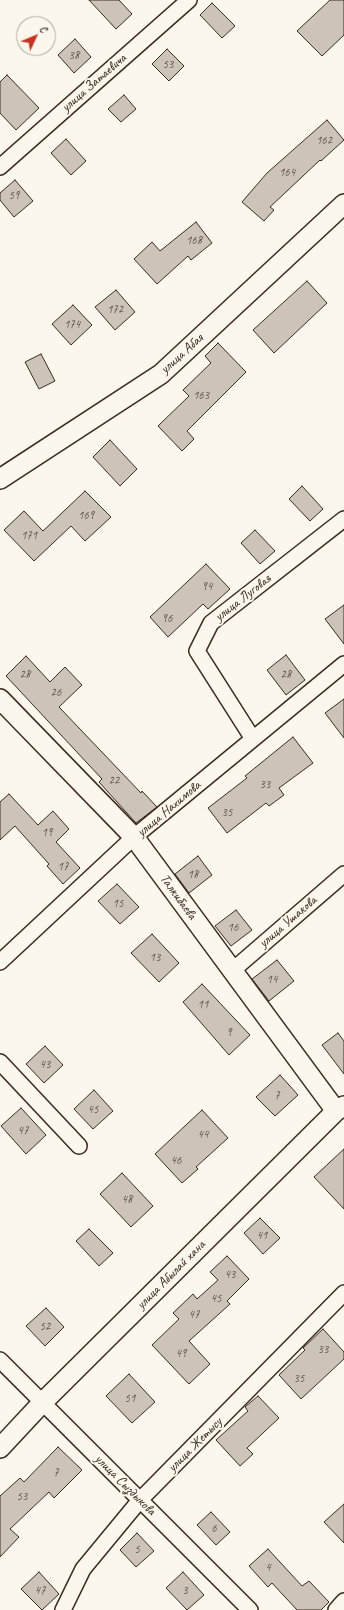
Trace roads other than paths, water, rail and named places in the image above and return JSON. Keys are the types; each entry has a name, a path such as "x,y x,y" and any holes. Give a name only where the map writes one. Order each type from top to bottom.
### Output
{"street":[{"name":"улица Затаевича","path":"0,167 189,0"},
{"name":"улица Абая","path":"0,479 161,374 344,204"},
{"name":"улица Луговая","path":"253,739 197,651 211,623 344,519"},
{"name":"улица Нахимова","path":"0,962 134,837 344,664"},
{"name":"Талкибаева","path":"0,699 134,837 232,970 341,1112"},
{"name":"улица Ушакова","path":"232,970 344,874"},
{"path":"0,1062 80,1146"},
{"name":"улица Абылай хана","path":"0,1448 42,1403 341,1112"},
{"name":"улица Жетысу","path":"63,1610 84,1569 140,1500 344,1293"},
{"name":"улица Сыздыкова","path":"0,1360 250,1610"},
{"path":"336,1610 344,1601"}]}
